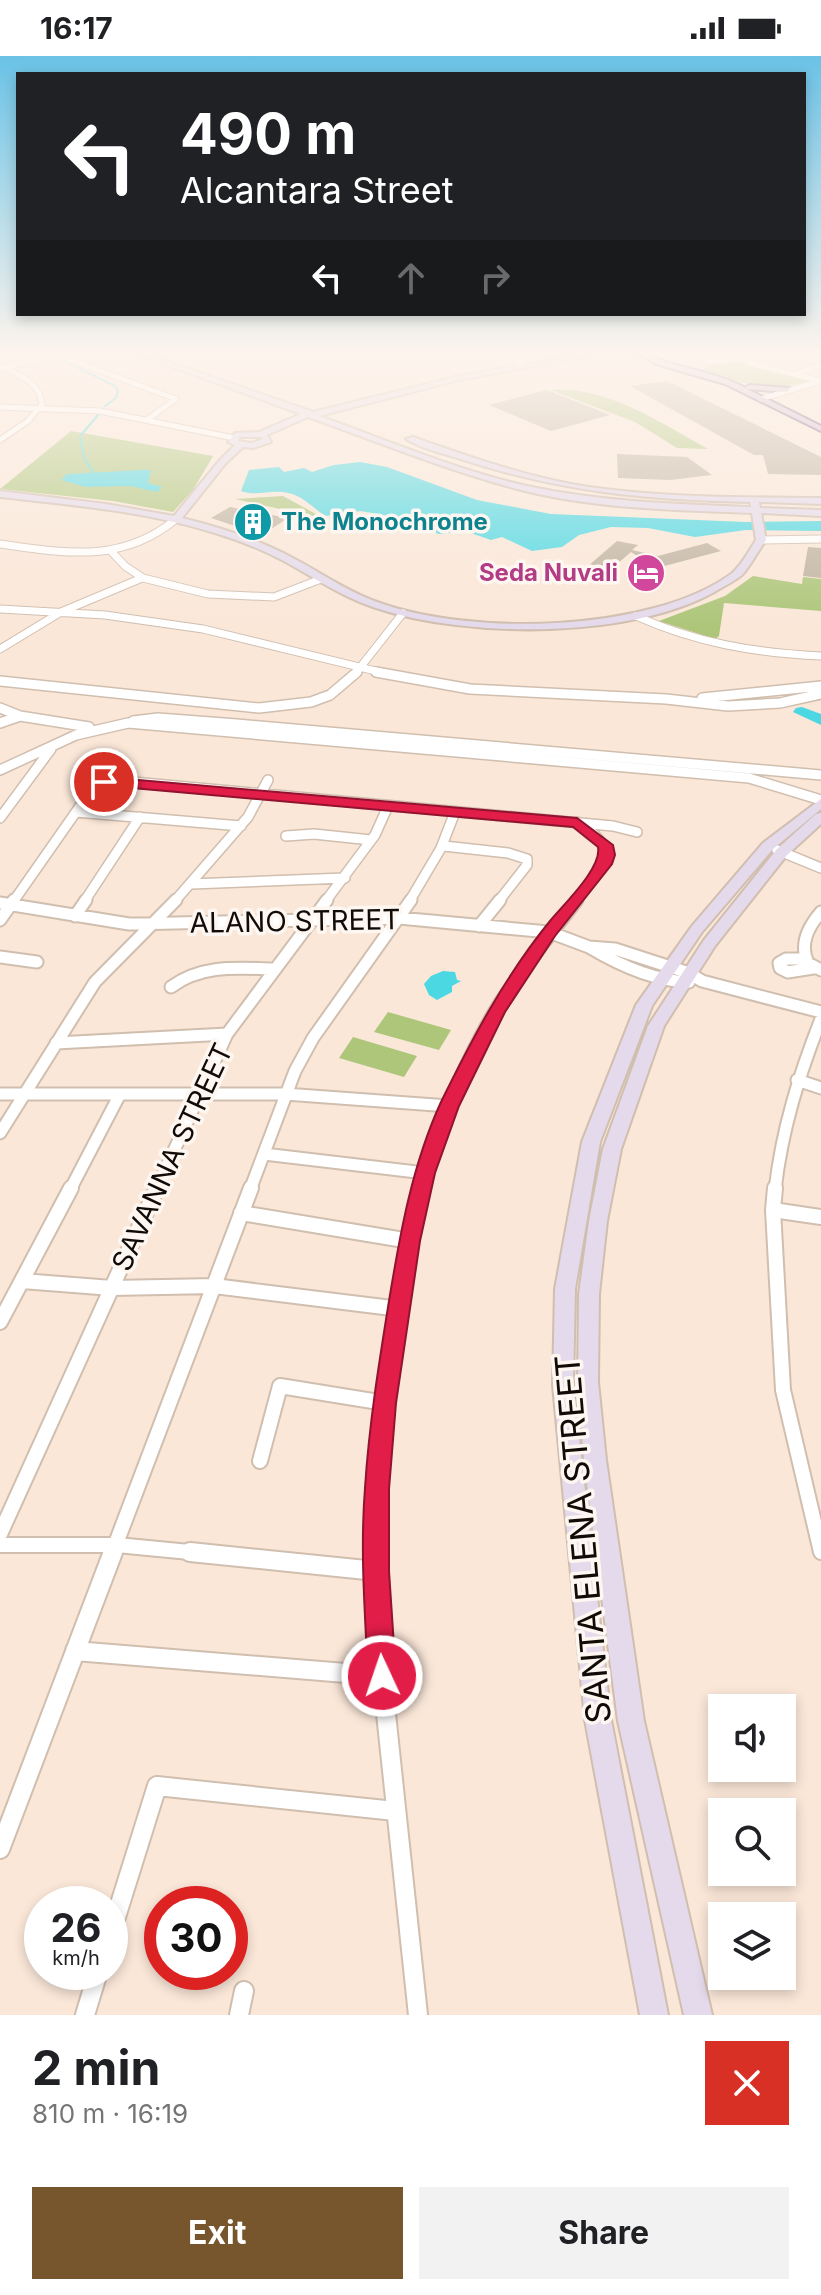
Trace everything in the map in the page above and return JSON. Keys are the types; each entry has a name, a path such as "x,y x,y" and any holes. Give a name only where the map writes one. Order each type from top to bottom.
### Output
{"street":[{"path":"0,544 66,552 110,550 150,539 198,499 217,465 236,443"},
{"path":"404,443 483,477 554,495 757,516 821,513"},
{"path":"409,443 532,478 588,489 638,494 821,501"},
{"path":"0,494 95,504 176,519 270,550 363,600 403,613 456,622 534,627 636,616 684,602 725,582 747,562 762,537 751,499"},
{"path":"762,537 821,539"},
{"path":"110,550 126,568 142,578 186,589 260,599 279,596 321,579"},
{"path":"0,649 61,612 142,578"},
{"path":"0,609 137,619 203,629 358,669 423,682 502,692 685,700 821,686"},
{"path":"0,681 284,708 319,702 341,690 403,613"},
{"path":"636,616 665,630 720,645 821,656"},
{"path":"685,700 707,705 746,706 780,703 821,694"},
{"path":"0,708 20,716 90,727 128,723 821,775"},
{"path":"0,723 20,716"},
{"path":"0,770 52,748 90,727"},
{"path":"421,746 749,778 821,802"},
{"path":"0,818 52,748"},
{"path":"0,1133 95,982 156,923 241,826 268,780"},
{"path":"0,920 5,904 92,789 104,782 577,822 637,832"},
{"name":"SANTA ELENA STREET","path":"654,2015 598,1720 563,1385 565,1289 591,1142 635,1025 681,976 775,849 821,802"},
{"name":"SAVANNA STREET","path":"0,1534 227,1034 345,878 371,840 388,806"},
{"path":"76,812 241,826"},
{"path":"0,1849 285,1094 306,1049 399,918 444,846 455,812"},
{"path":"75,916 140,817"},
{"name":"SANTA ELENA STREET","path":"698,2015 631,1721 595,1460 588,1382 589,1294 598,1221 612,1149 656,1026 681,976 775,849 821,817"},
{"path":"418,2015 382,1676 376,1571 377,1489 385,1403 410,1241 425,1173 449,1106 508,990 549,932 604,864 607,855 606,845 599,837 577,822"},
{"path":"286,836 314,834 371,840"},
{"path":"444,846 508,853 527,859 527,865 479,926"},
{"path":"775,849 821,868"},
{"path":"191,884 345,878"},
{"name":"ALANO STREET","path":"5,904 129,924 399,918 549,932 589,947 608,960 821,1012"},
{"path":"817,969 805,959 802,948 821,912"},
{"path":"0,957 37,962"},
{"path":"805,959 786,959 779,963 780,968 788,972 817,969"},
{"path":"171,987 184,976 206,969 275,969"},
{"path":"821,1019 797,1080 780,1145 773,1210 783,1390 821,1552"},
{"path":"56,1043 227,1034"},
{"path":"797,1080 821,1088"},
{"path":"0,1094 285,1094 449,1106"},
{"path":"0,1322 119,1096"},
{"path":"264,1154 425,1173"},
{"path":"773,1210 821,1217"},
{"path":"241,1213 410,1241"},
{"path":"22,1281 112,1288 214,1286 400,1309"},
{"path":"260,1461 280,1386 385,1403"},
{"path":"0,1545 117,1545 376,1571"},
{"path":"75,1651 382,1676"},
{"path":"126,1886 157,1786 395,1811"},
{"path":"85,2015 93,1990"},
{"path":"239,2015 244,1991"}],"green space":[{"path":"56,443 142,443 213,456 193,490 173,512 113,501 0,489"},
{"path":"670,443 698,443 708,449 677,448"},
{"path":"283,496 325,519 235,499"},
{"path":"753,576 802,584 803,577 821,579 821,611 724,603 719,636 715,639 659,621 725,596"},
{"path":"388,1012 451,1030 439,1050 374,1032"},
{"path":"353,1037 417,1056 404,1077 339,1058"}],"water":[{"path":"360,462 387,467 477,500 551,514 746,522 821,521 821,531 746,530 695,537 648,528 611,527 579,535 562,547 532,551 502,537 491,540 465,531 439,534 394,517 361,511 326,516 294,495 241,491 249,470 279,467 284,472 304,468 312,472"},
{"path":"151,470 148,483 162,487 157,492 130,486 86,487 61,480 67,474"},
{"path":"443,971 455,972 457,980 461,981 452,986 452,992 437,1000 429,995 424,984 431,976"}],"building":[{"path":"733,443 793,443 821,457 821,475 768,474 763,455 754,455"},
{"path":"617,454 687,457 712,475 670,480 618,478"},
{"name":"The Monochrome","path":"230,507 288,518 262,535 211,518"},
{"path":"617,541 638,545 632,550 658,556 707,543 721,551 657,568 631,552 609,571 588,566"},
{"path":"808,547 821,548 821,578 803,576"}],"waterway":[{"path":"81,443 85,460 94,473"},
{"path":"802,712 821,720"}],"place":[{"name":"The Monochrome","path":"253,522"},
{"name":"Seda Nuvali","path":"646,573"}],"route":[{"path":"104,782 122,781 577,822 591,830 606,845 604,864 549,932 508,990 465,1070 425,1173 410,1241 385,1403 377,1489 376,1571 382,1676"}]}
